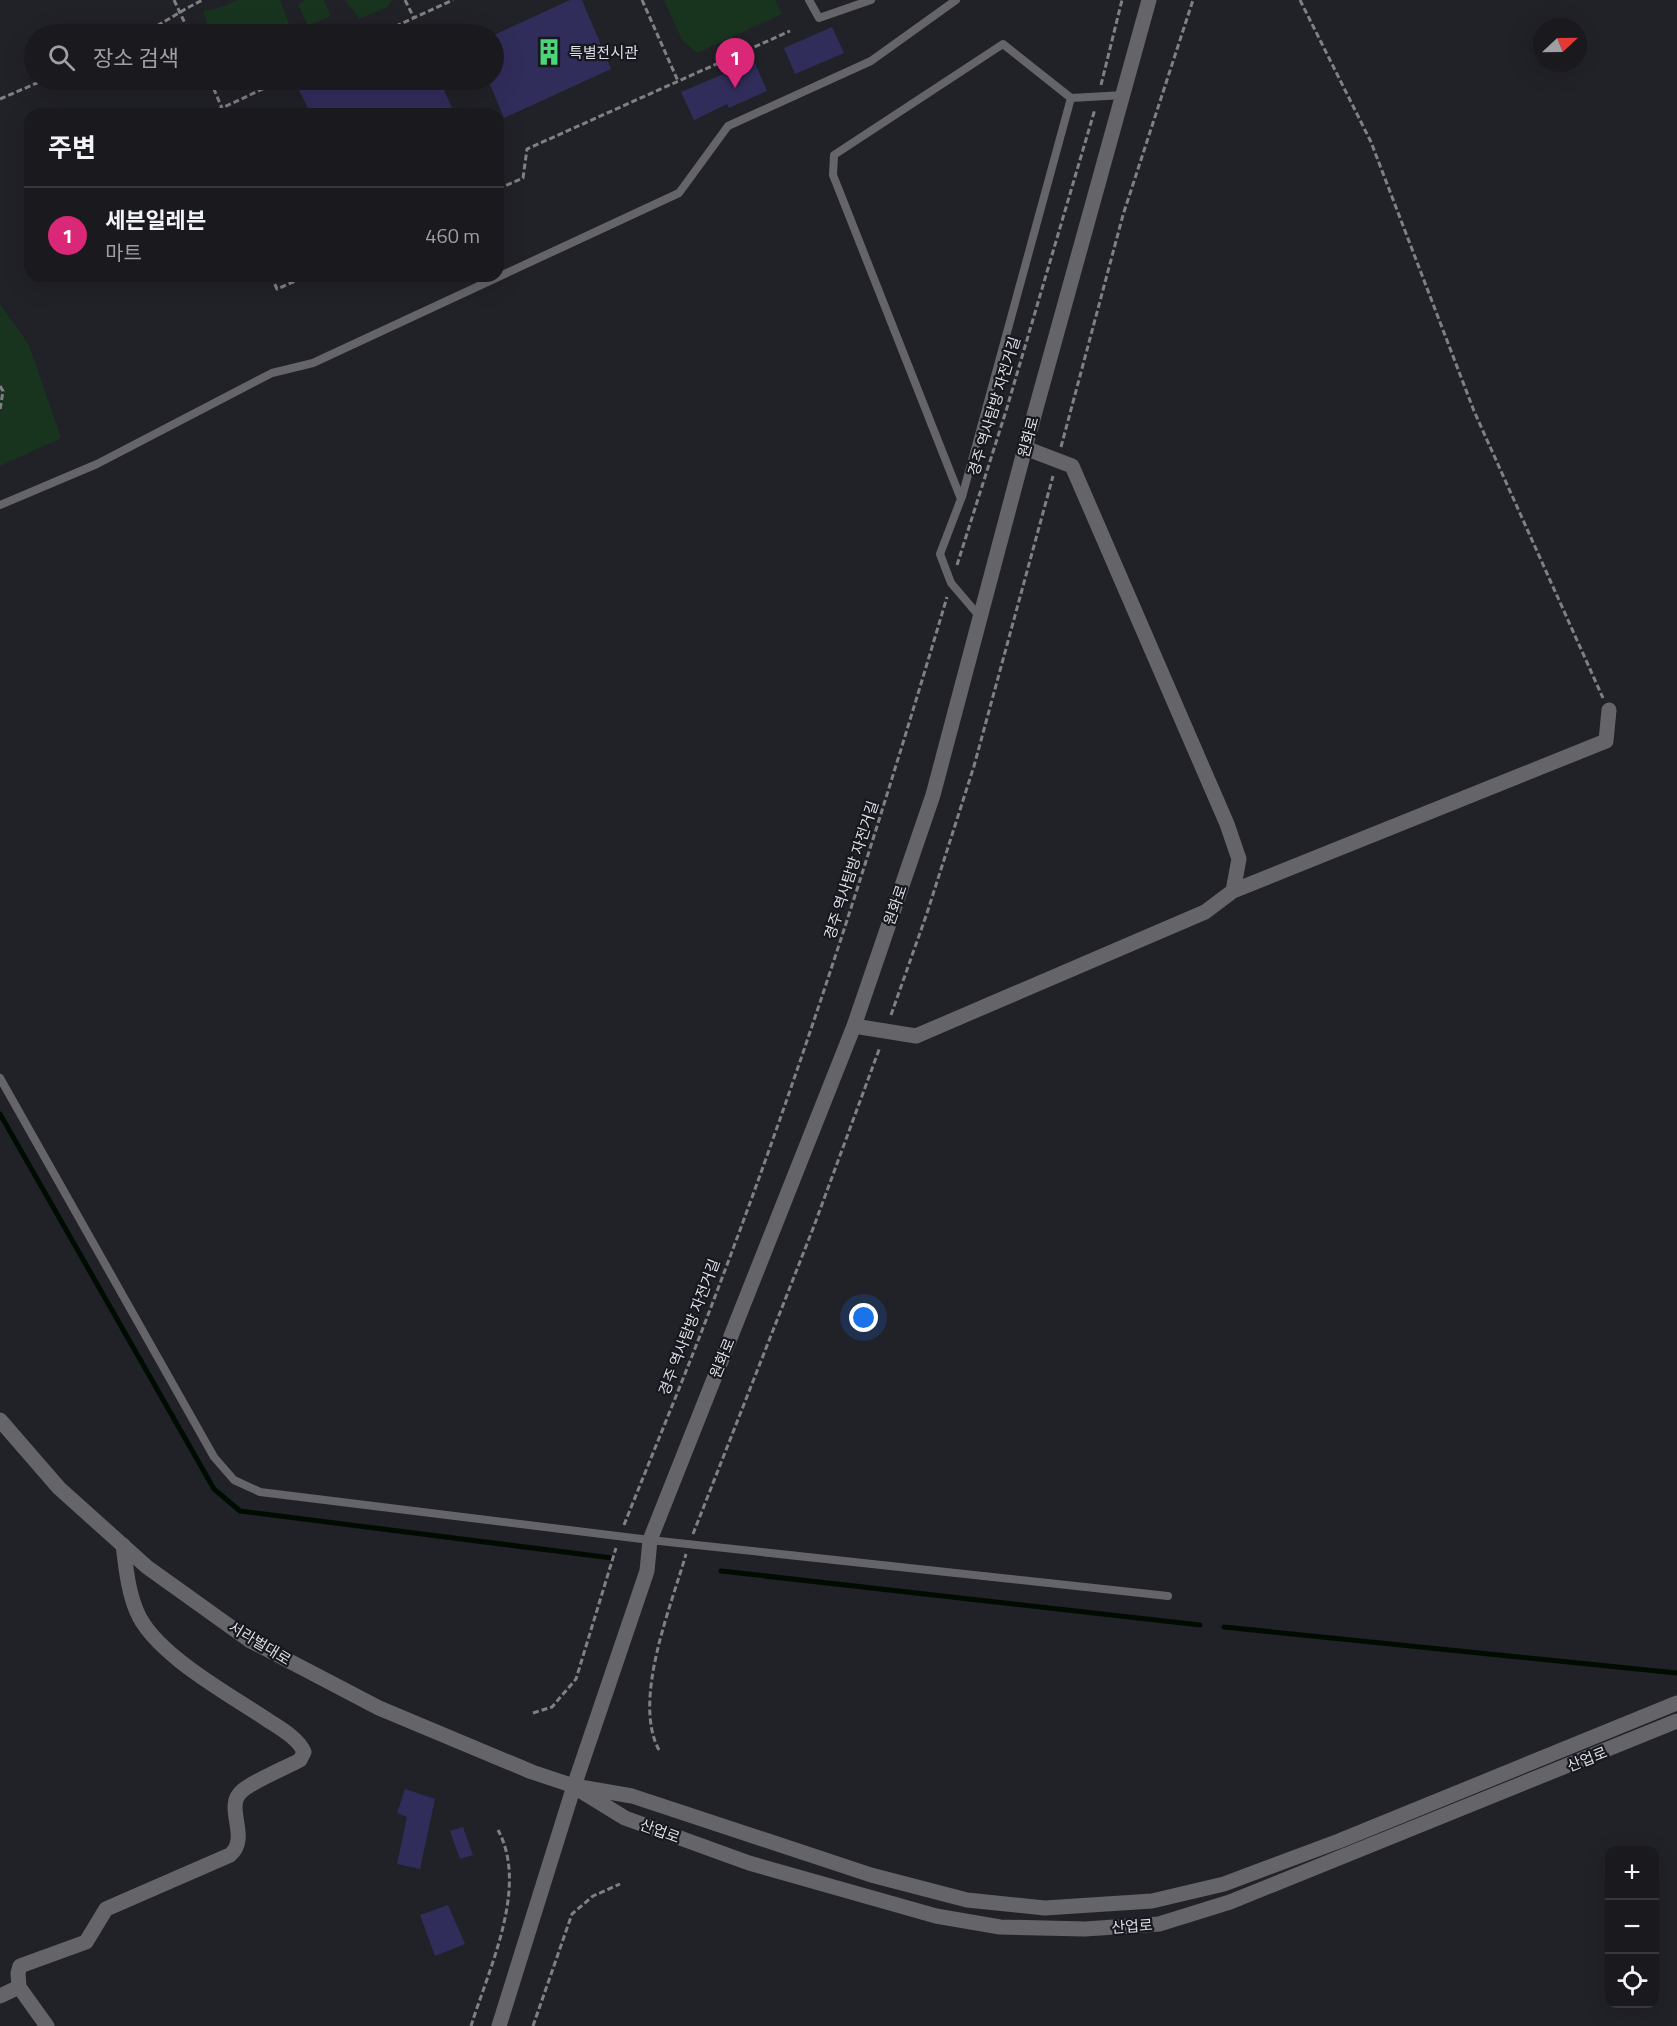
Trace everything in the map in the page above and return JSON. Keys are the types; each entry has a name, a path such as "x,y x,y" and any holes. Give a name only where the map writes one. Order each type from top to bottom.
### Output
{"street":[{"name":"원화로","path":"574,1786 647,1571 650,1540 854,1026 933,795 1025,448 1149,0"},
{"path":"1025,448 1071,466 1227,824 1239,859 1233,891"},
{"path":"854,1026 915,1036 1205,912 1233,891 1606,741 1609,710"},
{"name":"서라벌대로","path":"0,1420 59,1488 147,1567 259,1645 380,1708 532,1772 574,1786"},
{"path":"47,2026 19,1987 20,1966 86,1942 106,1909 230,1855 238,1849 240,1837 235,1801 241,1791 300,1760 304,1752 301,1744 193,1671 149,1631 138,1615 130,1594 123,1545"},
{"name":"산업로","path":"574,1786 632,1796 872,1875 967,1900 1045,1908 1152,1901 1224,1884 1329,1845 1677,1702"},
{"name":"산업로","path":"574,1786 625,1818 749,1863 874,1900 936,1916 1000,1927 1084,1929 1160,1924 1230,1902 1677,1721"},
{"path":"499,2026 574,1786"},
{"path":"0,1996 19,1987"}],"lane":[{"path":"809,0 819,18 871,0"},
{"path":"504,274 679,193 728,126 872,61 956,0"},
{"path":"961,499 833,174 834,155 1003,44 1071,98 1124,95"},
{"path":"981,618 951,583 940,555 961,499 1071,98"},
{"path":"0,505 97,464 272,374 313,363 487,282"},
{"path":"0,1078 214,1457 234,1480 261,1492 650,1540 1168,1596"}],"path":[{"path":"174,0 185,24"},
{"path":"164,24 179,10 203,0"},
{"path":"405,0 414,18"},
{"path":"401,24 453,0"},
{"path":"642,0 678,81"},
{"name":"경주 역사탐방 자전거길","path":"533,1713 552,1707 576,1679 620,1536 719,1286 824,990 890,787 1007,406 1098,96 1122,0"},
{"path":"1300,0 1371,142 1474,411 1609,710"},
{"path":"504,186 523,177 527,149 790,31"},
{"path":"0,99 24,89"},
{"path":"214,90 222,108 261,90"},
{"path":"274,282 277,289 293,282"},
{"path":"0,386 3,391 0,410"},
{"path":"471,2026 504,1920 512,1886 507,1846 498,1830"},
{"path":"533,2026 572,1914 593,1896 620,1884"}],"green space":[{"path":"237,0 280,0 289,24 208,24 203,11 223,7"},
{"path":"306,0 324,0 331,16 307,24 298,4"},
{"path":"345,0 392,0 387,7 360,19"},
{"path":"664,0 775,0 782,14 697,53 682,40"},
{"path":"0,304 29,345 61,438 0,466"}],"building":[{"name":"특별전시관","path":"570,0 582,0 611,69 504,118 504,108 500,108 492,90 504,90 504,30"},
{"path":"832,27 844,53 795,74 784,48"},
{"path":"754,61 767,91 729,108 727,104 694,120 681,92"},
{"path":"299,90 444,90 452,108 308,108"},
{"path":"405,1789 435,1799 420,1869 397,1864 407,1817 397,1813"},
{"path":"463,1827 473,1855 460,1859 450,1831"},
{"path":"448,1905 465,1944 435,1956 420,1915"}],"waterway":[{"path":"0,1114 214,1489 240,1511 612,1558"},
{"path":"721,1571 1200,1625"},
{"path":"1224,1627 1677,1673"}],"place":[{"name":"특별전시관","path":"549,52"},
{"name":"세븐일레븐","path":"735,88"}]}
